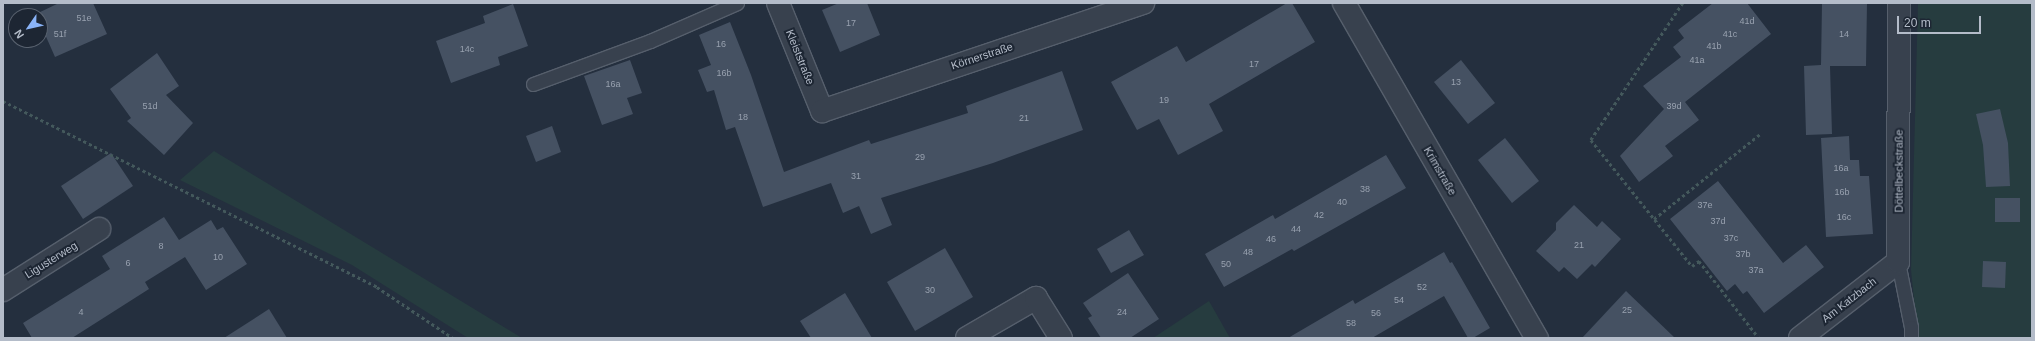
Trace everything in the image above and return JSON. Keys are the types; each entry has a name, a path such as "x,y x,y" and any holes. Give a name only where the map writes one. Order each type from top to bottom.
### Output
{"street":[{"name":"Kleiststraße","path":"778,3 822,111"},
{"name":"Körnerstraße","path":"822,111 1143,3"},
{"name":"Krimstraße","path":"1344,3 1537,338"},
{"name":"Döttelbeckstraße","path":"1898,262 1899,3"},
{"name":"Ligusterweg","path":"3,290 99,229"},
{"name":"Am Katzbach","path":"1800,338 1898,262"},
{"path":"967,338 1036,298 1061,338"}],"lane":[{"path":"533,84 650,41 737,3"},
{"name":"Döttelbeckstraße","path":"1898,262 1911,338"}],"path":[{"path":"1683,3 1591,140 1692,266 1699,261 1759,338"},
{"path":"3,101 377,287 453,338"},
{"path":"1654,219 1760,134"}],"green space":[{"path":"1918,3 2032,3 2032,338 1918,338 1911,270"},
{"path":"214,151 522,338 468,338 352,265 180,180"},
{"path":"1209,301 1230,338 1153,338"}],"building":[{"path":"59,3 93,3 107,34 55,57 48,41 48,8"},
{"path":"839,3 867,3 880,35 840,52 822,10"},
{"path":"1287,3 1292,3 1315,42 1209,104 1223,131 1178,155 1159,119 1137,130 1111,82 1177,46 1186,62"},
{"path":"1713,3 1747,3 1771,34 1685,102 1699,120 1665,146 1673,156 1639,182 1620,156 1664,109 1643,86 1681,57 1673,47 1684,38 1678,30"},
{"path":"1822,3 1867,3 1866,66 1830,66 1832,134 1806,135 1804,66 1821,65"},
{"path":"513,4 528,46 498,57 500,65 451,83 436,41 485,23 483,16"},
{"path":"730,22 751,75 784,172 869,140 871,144 968,113 966,106 1062,71 1083,130 993,163 881,198 892,225 871,234 859,206 843,213 831,183 763,207 735,127 726,130 714,90 707,92 698,70 711,65 699,35"},
{"path":"157,53 179,86 166,95 193,123 164,155 127,121 131,118 110,89"},
{"path":"630,60 642,93 627,98 633,114 602,125 584,76"},
{"path":"1461,60 1495,103 1468,124 1434,82"},
{"path":"2000,109 2008,143 2010,186 1986,187 1983,145 1976,114"},
{"path":"552,126 561,152 536,162 526,136"},
{"path":"1849,136 1850,160 1859,160 1860,176 1869,176 1873,234 1826,237 1821,138"},
{"path":"1505,138 1539,181 1512,203 1478,160"},
{"path":"111,153 133,186 83,219 61,186"},
{"path":"1386,155 1406,188 1294,251 1292,249 1224,287 1205,254 1273,215 1275,219"},
{"path":"1718,181 1783,263 1806,245 1824,267 1764,313 1747,291 1743,294 1735,284 1727,291 1670,219"},
{"path":"1995,198 2020,198 2020,222 1995,222"},
{"path":"1574,205 1597,227 1602,221 1621,239 1595,267 1592,264 1577,279 1564,267 1559,272 1536,251 1556,230 1556,223"},
{"path":"164,217 179,240 211,220 217,230 223,227 247,264 206,290 185,257 145,282 149,289 72,338 32,338 23,323 110,269 102,256"},
{"path":"1129,230 1144,255 1111,273 1097,249"},
{"path":"945,248 973,297 915,331 887,282"},
{"path":"1444,252 1450,263 1452,262 1490,328 1473,338 1468,338 1444,296 1372,338 1288,338 1353,300 1355,304"},
{"path":"1983,261 2006,262 2005,288 1982,287"},
{"path":"1128,273 1159,319 1130,338 1101,338 1088,318 1092,316 1083,303"},
{"path":"1626,291 1675,338 1582,338"},
{"path":"845,293 872,338 811,338 800,321"},
{"path":"269,309 287,338 224,338"}]}
